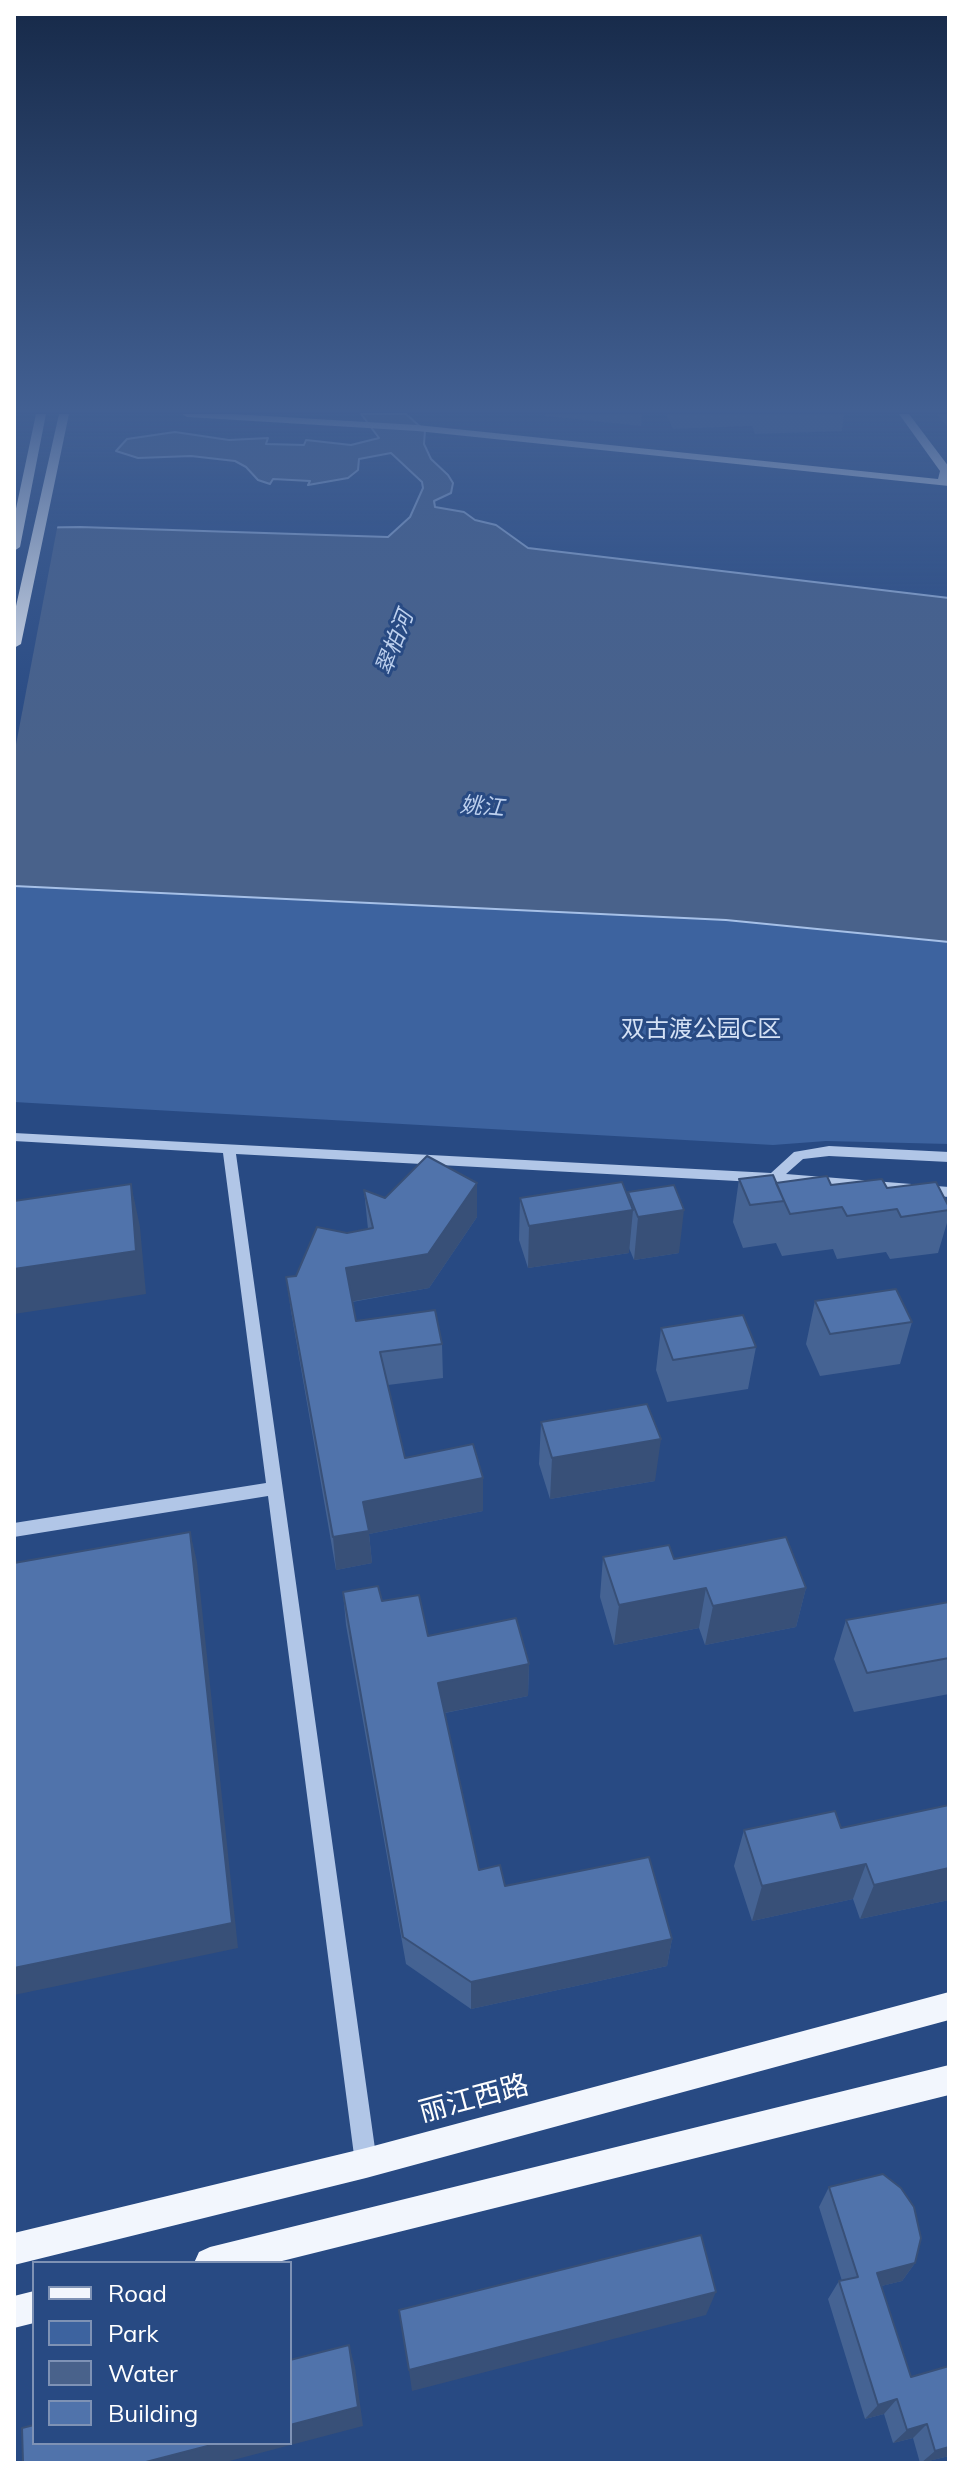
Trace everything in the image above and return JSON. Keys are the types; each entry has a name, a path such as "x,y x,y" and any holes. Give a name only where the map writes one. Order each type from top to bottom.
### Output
{"main road":[{"path":"14,644 39,530"},
{"name":"丽江西路","path":"14,2249 366,2163 949,2006"},
{"path":"218,2261 949,2080"}],"street":[{"path":"14,1137 774,1178 949,1192"},
{"path":"229,1148 366,2163"},
{"path":"774,1178 799,1155 829,1151 949,1157"},
{"path":"14,1530 274,1488"}],"green space":[{"name":"双古渡公园C区","path":"14,886 726,920 949,942 949,1144 826,1141 773,1145 14,1102"}],"water":[{"path":"14,530 160,530 388,537 396,530 502,530 528,548 949,598 949,942 726,920 14,886"}],"pier":[{"path":"14,530 57,530 14,755"}],"building":[{"path":"427,1156 477,1183 428,1254 346,1268 356,1321 435,1310 442,1344 380,1352 405,1458 473,1444 483,1478 363,1502 369,1531 333,1537 286,1277 296,1276 317,1227 347,1233 373,1228 364,1190 385,1198"},
{"path":"773,1175 784,1201 750,1205 739,1179"},
{"path":"827,1176 831,1185 882,1179 887,1188 936,1182 949,1210 901,1217 897,1209 847,1216 842,1207 790,1214 776,1183"},
{"path":"622,1182 633,1210 529,1226 520,1198"},
{"path":"131,1184 136,1251 14,1269 14,1201"},
{"path":"674,1185 684,1210 638,1217 628,1192"},
{"path":"896,1289 912,1322 830,1334 815,1301"},
{"path":"743,1315 756,1347 673,1360 661,1328"},
{"path":"647,1404 661,1439 552,1458 541,1422"},
{"path":"190,1532 232,1923 14,1968 14,1563"},
{"path":"786,1537 806,1588 713,1606 706,1588 619,1605 603,1557 669,1545 674,1559"},
{"path":"378,1586 382,1601 419,1595 428,1636 516,1618 529,1664 438,1683 479,1870 500,1865 505,1886 649,1857 672,1939 471,1982 403,1937 343,1592"},
{"path":"949,1602 949,1658 867,1673 846,1620"},
{"path":"949,1805 949,1868 874,1885 866,1864 762,1886 744,1830 835,1811 841,1828"},
{"path":"883,2174 901,2188 914,2207 921,2238 915,2263 877,2273 911,2377 949,2366 949,2447 935,2451 927,2424 907,2430 897,2399 878,2405 839,2281 858,2277 829,2187"},
{"path":"701,2235 716,2292 409,2370 399,2310"},
{"path":"349,2345 358,2407 292,2424 292,2359"},
{"path":"32,2426 32,2445 211,2445 142,2463 23,2463 22,2428"}],"water label":[{"name":"翠柏河","path":"395,643"},
{"name":"姚江","path":"482,807"}]}
